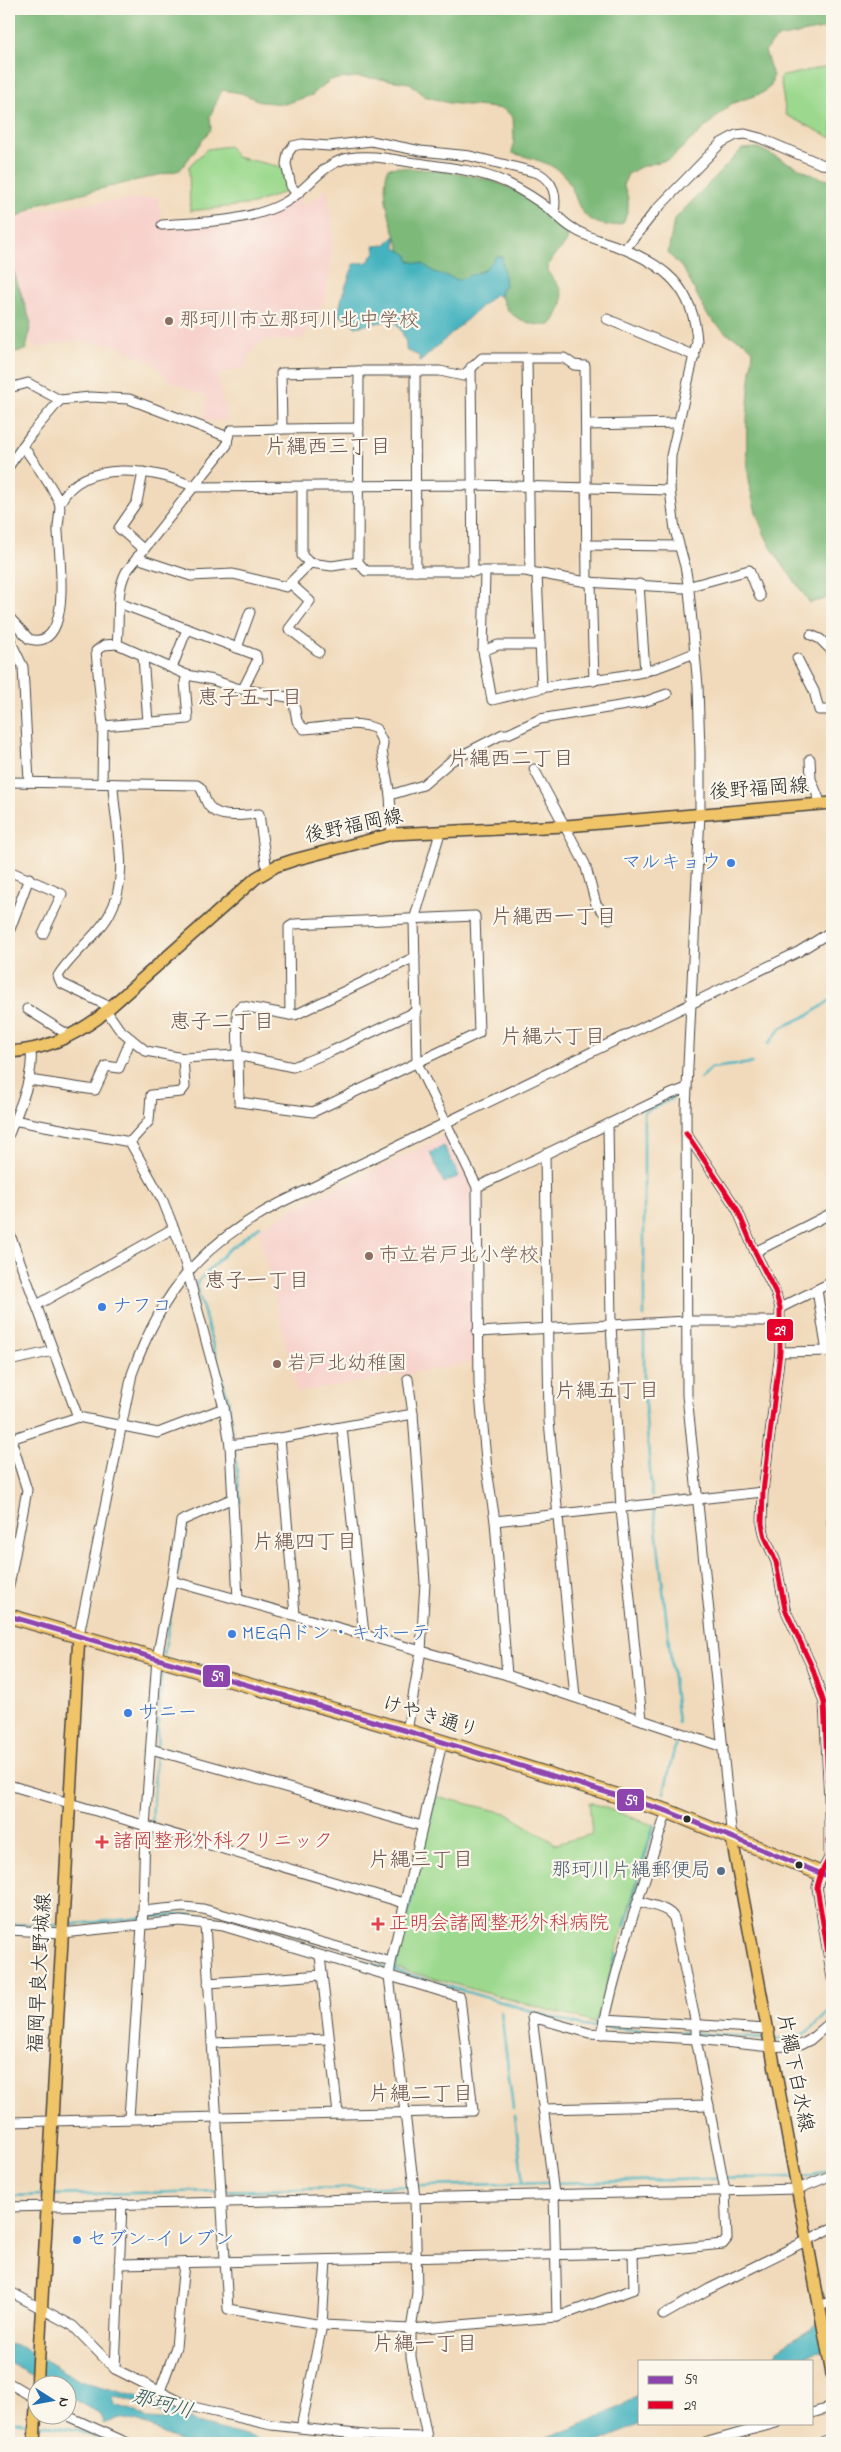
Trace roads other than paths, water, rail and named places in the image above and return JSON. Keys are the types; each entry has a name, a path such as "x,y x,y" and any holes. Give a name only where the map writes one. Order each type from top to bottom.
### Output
{"highway":[{"name":"けやき通り","path":"9,1616 407,1731 667,1812 826,1876"}],"main road":[{"name":"後野福岡線","path":"9,1052 31,1050 70,1036 109,1008 268,870 294,860 392,834 566,826 827,803"},
{"name":"福岡早良大野城線","path":"38,2374 45,2208 79,1635"},
{"name":"片繩下白水線","path":"732,1839 832,2374"},
{"path":"34,2443 35,2424"}],"street":[{"path":"625,250 684,180 720,143 736,135 753,136 821,164 832,165"},
{"path":"297,194 291,186 286,164 288,153 293,146 302,144 329,146 371,141 416,150 470,156 538,173 546,178 553,187 556,199 554,213"},
{"path":"162,225 258,213 282,204 320,174 347,158 384,158 482,174 506,182 537,200 573,229 653,262 684,291 696,323 697,342 671,456 670,490 672,515 688,588 698,686 700,813 690,1005 686,1132 687,1395 732,1839"},
{"path":"607,319 694,356"},
{"path":"282,428 282,373 440,371 463,376 482,358 564,358 574,365 585,366 587,545 594,681"},
{"path":"527,358 529,487 533,573 542,688"},
{"path":"471,367 473,572"},
{"path":"359,371 358,562 366,571 533,573 589,582 688,588 749,570 760,597"},
{"path":"415,371 416,571"},
{"path":"9,388 28,383 60,400 90,397 129,399 228,437"},
{"path":"9,466 60,400"},
{"path":"586,425 678,423"},
{"path":"117,644 118,589 122,580 140,553 227,444 231,430 359,428"},
{"path":"23,446 60,504"},
{"path":"9,617 23,633 36,641 48,637 55,624 62,593 61,552 58,534 60,504 69,491 93,477 113,471 143,472 172,478 194,487 473,485 670,490"},
{"path":"143,472 137,502 119,528 140,553 143,560 191,576 233,574 286,587 310,563"},
{"path":"302,487 302,556 310,563 332,566 358,562"},
{"path":"587,545 679,546"},
{"path":"485,572 482,651 492,700 570,682 594,681 645,672 694,653"},
{"path":"291,584 310,601 289,629 319,652"},
{"path":"639,584 645,672"},
{"path":"119,603 256,655 257,660 243,689"},
{"path":"237,648 250,612"},
{"path":"172,668 187,629"},
{"path":"812,635 820,639 832,651"},
{"path":"9,638 23,667 29,782"},
{"path":"102,783 103,726 96,651 104,644 117,644 187,675 243,689 293,698 297,721 304,730 352,724 366,725 376,729 383,743 382,751 390,795 392,834"},
{"path":"482,651 498,645 540,645"},
{"path":"143,657 148,722"},
{"path":"797,658 814,691 819,710 832,710"},
{"path":"103,726 188,718 185,682 187,675"},
{"path":"390,795 423,785 451,761 503,734 508,734 540,720 644,702 667,694"},
{"path":"810,759 811,779 827,803"},
{"path":"534,770 566,826 590,876 596,904 610,919"},
{"path":"9,782 197,785 200,787 207,805 216,812 231,815 259,814 268,870"},
{"path":"114,784 121,865 112,909 105,922 58,976 58,981 109,1008 119,1028 146,1051 183,1058 237,1055 293,1067 332,1051 416,1011"},
{"path":"440,832 414,920 417,1063 477,1187 477,1332 483,1431 495,1521 507,1675"},
{"path":"9,870 62,894 43,934"},
{"path":"9,932 29,878"},
{"path":"290,1015 289,928 294,924 475,916 479,1033 314,1112 239,1102 237,1011 239,1008 242,1006 290,1015 295,1015 415,957"},
{"path":"79,1635 132,1374 144,1341 168,1298 206,1252 251,1218 798,952 832,931"},
{"path":"27,1010 70,1036"},
{"path":"29,1080 95,1090 106,1066 119,1068 131,1038"},
{"path":"9,1134 29,1080 32,1062 31,1050"},
{"path":"130,1142 149,1121 151,1095 181,1092 185,1087 183,1058"},
{"path":"477,1187 687,1088"},
{"path":"13,1120 130,1142"},
{"path":"608,1124 611,1324 621,1509 642,1720"},
{"path":"686,1132 737,1209 755,1252 775,1291 780,1308 780,1352 763,1492 764,1532 776,1562 785,1609 812,1667 824,1703 831,1799 831,1859 826,1876 817,1887 832,1978"},
{"path":"130,1142 163,1201 174,1228 188,1272 224,1408 230,1445 231,1499 238,1599"},
{"path":"544,1154 549,1422 575,1697"},
{"path":"755,1252 832,1213"},
{"path":"37,1305 174,1228"},
{"path":"9,1232 78,1417"},
{"path":"780,1308 832,1282"},
{"path":"780,1352 830,1352 817,1290"},
{"path":"477,1332 686,1321 780,1321"},
{"path":"9,1361 52,1350"},
{"path":"407,1731 421,1651 425,1582 413,1414 408,1379"},
{"path":"9,1586 13,1538 27,1490 10,1439 78,1417 158,1433 224,1408"},
{"path":"230,1445 342,1428 413,1414"},
{"path":"342,1428 364,1634"},
{"path":"280,1438 295,1615"},
{"path":"495,1521 621,1509 698,1498 763,1492"},
{"path":"129,2118 143,1911 145,1827 157,1658 181,1521 231,1499"},
{"path":"832,1520 832,1525"},
{"path":"172,1581 507,1675 723,1747"},
{"path":"9,2291 40,2310 73,2326 115,2369 189,2406 270,2425 375,2436 426,2437 411,2357 411,2329 417,2293 416,2198 404,2113 389,1976 404,1903 442,1743"},
{"path":"151,1749 422,1826"},
{"path":"9,1785 404,1903"},
{"path":"602,2034 638,1901 667,1812"},
{"path":"119,2264 633,2253 724,2244 726,2239 725,2190 696,2039 696,2024 674,1918 663,1910 638,1901"},
{"path":"143,1911 184,1907 203,1909 391,1962"},
{"path":"9,1930 62,1933 180,1921 223,1926 460,1997 473,2111 9,2122"},
{"path":"205,1924 228,2309 322,2325 411,2329 557,2317 634,2290 633,2253"},
{"path":"320,1956 338,2114"},
{"path":"208,1983 322,1975"},
{"path":"557,2317 554,2194 532,2018 572,2029 602,2034 696,2039 771,2047 800,2045 810,2040 832,2021"},
{"path":"605,2019 767,2029"},
{"path":"212,2043 328,2039"},
{"path":"543,2109 709,2106"},
{"path":"9,2207 45,2208 122,2204 725,2190 798,2190 832,2176"},
{"path":"115,2369 122,2204"},
{"path":"663,2315 832,2228"},
{"path":"301,2428 322,2325 326,2260"},
{"path":"160,2391 176,2347 184,2263"},
{"path":"820,2309 832,2301"},
{"path":"9,2383 28,2393"},
{"path":"814,2412 832,2408"},
{"path":"78,2422 110,2439 128,2443"},
{"path":"704,2443 772,2424"},
{"path":"822,2443 832,2439"}],"water":[{"path":"395,236 396,248 408,255 409,261 423,264 434,272 459,280 484,270 497,256 502,257 505,286 501,290 500,297 495,294 420,362 419,356 406,350 402,333 392,320 355,327 351,321 338,315 343,293 354,264 368,262 375,252 374,246 385,245"},
{"path":"444,1146 459,1176 444,1183 430,1153"},
{"path":"832,2311 832,2348 809,2354 801,2360 773,2360 777,2350 811,2329"},
{"path":"9,2344 24,2348 68,2374 30,2374 9,2363"},
{"path":"78,2378 91,2384 147,2399 165,2408 182,2413 197,2423 271,2443 182,2443 140,2422 120,2418 104,2424 99,2413 78,2401","holes":["117,2396 143,2404 165,2416 167,2420 147,2419 135,2411 115,2405 113,2398"]},
{"path":"638,2396 638,2424 641,2424 596,2443 530,2443 544,2439 600,2416"}],"waterway":[{"path":"768,1044 781,1028 812,1013 832,999"},
{"path":"700,1079 711,1068 752,1063"},
{"path":"644,1316 644,1112 673,1098"},
{"path":"232,1433 228,1399 196,1284 227,1251 260,1226"},
{"path":"644,1328 644,1392 652,1496"},
{"path":"234,1503 240,1502 235,1451"},
{"path":"654,1509 678,1723"},
{"path":"177,1574 188,1520"},
{"path":"164,1655 174,1594"},
{"path":"157,1747 162,1666"},
{"path":"664,1793 677,1737"},
{"path":"152,1825 156,1753"},
{"path":"395,1970 443,1762"},
{"path":"625,1927 654,1825"},
{"path":"148,1885 151,1830"},
{"path":"66,1925 185,1914 204,1916 388,1968"},
{"path":"9,1924 58,1925"},
{"path":"596,2027 617,1954"},
{"path":"393,1970 582,2026 766,2038"},
{"path":"772,2038 799,2036 812,2028 832,2009"},
{"path":"501,2012 513,2108"},
{"path":"515,2116 523,2184"},
{"path":"797,2177 810,2176 832,2167"},
{"path":"555,2183 792,2177"},
{"path":"50,2195 550,2183"},
{"path":"9,2196 45,2195"},
{"path":"9,2421 28,2423"},
{"path":"38,2424 78,2430 115,2443"}],"place":[{"name":"那珂川市立那珂川北中学校","path":"169,321"},
{"name":"マルキョウ","path":"731,863"},
{"name":"市立岩戸北小学校","path":"369,1256"},
{"name":"ナフコ","path":"102,1307"},
{"name":"岩戸北幼稚園","path":"277,1364"},
{"name":"MEGAドン・キホーテ","path":"232,1634"},
{"name":"サニー","path":"128,1713"},
{"name":"諸岡整形外科クリニック","path":"102,1842"},
{"name":"那珂川片縄郵便局","path":"721,1871"},
{"name":"正明会諸岡整形外科病院","path":"378,1924"},
{"name":"セブン-イレブン","path":"77,2240"}],"district":[{"name":"片縄西三丁目","path":"328,448"},
{"name":"恵子五丁目","path":"250,699"},
{"name":"片縄西二丁目","path":"511,760"},
{"name":"片縄西一丁目","path":"554,918"},
{"name":"恵子二丁目","path":"222,1023"},
{"name":"片縄六丁目","path":"553,1038"},
{"name":"恵子一丁目","path":"257,1282"},
{"name":"片縄五丁目","path":"607,1392"},
{"name":"片縄四丁目","path":"305,1543"},
{"name":"片縄三丁目","path":"421,1861"},
{"name":"片縄二丁目","path":"421,2095"},
{"name":"片縄一丁目","path":"425,2345"}],"water label":[{"name":"那珂川","path":"162,2405"}]}
